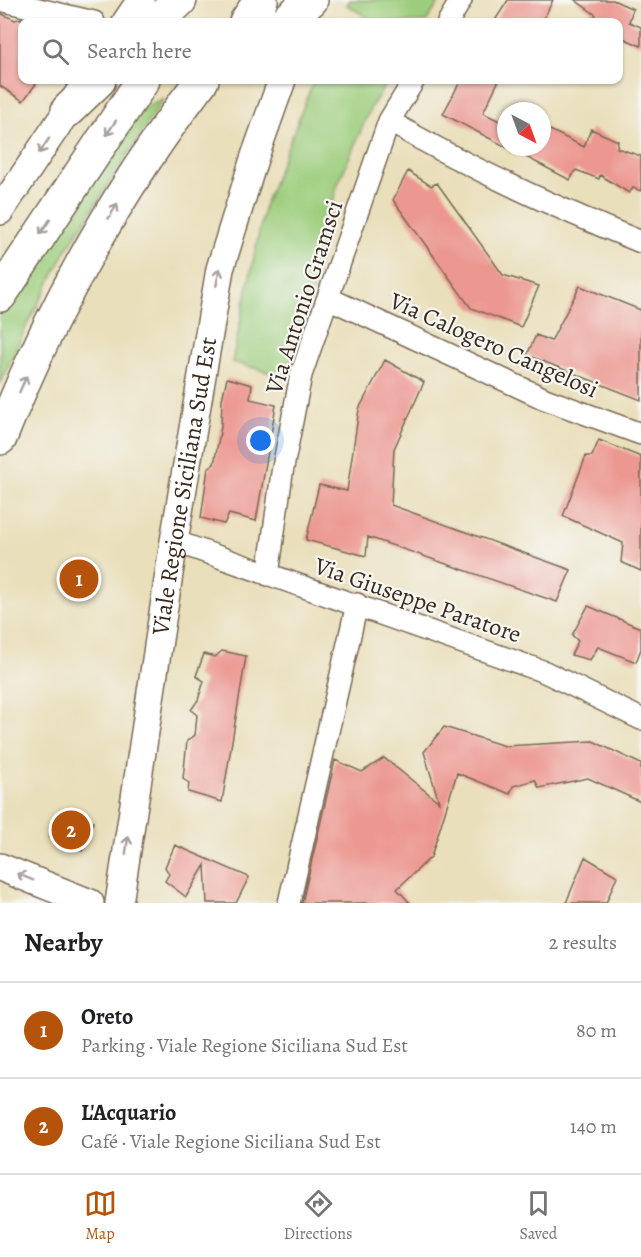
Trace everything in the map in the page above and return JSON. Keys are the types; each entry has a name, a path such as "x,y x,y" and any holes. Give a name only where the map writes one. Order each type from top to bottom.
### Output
{"main road":[{"path":"161,18 180,0"},
{"path":"184,18 196,0"},
{"path":"249,18 261,0"},
{"path":"290,18 311,0"},
{"path":"68,110 95,84"},
{"path":"0,295 140,84"},
{"path":"0,438 62,299 168,124 199,84"},
{"path":"168,124 210,84"}],"street":[{"path":"0,0 77,18"},
{"path":"129,18 141,0"},
{"path":"310,18 319,0"},
{"path":"450,18 461,0"},
{"path":"0,211 85,84"},
{"name":"Viale Regione Siciliana Sud Est","path":"119,903 174,541 220,269 281,84"},
{"name":"Via Antonio Gramsci","path":"268,575 282,473 301,375 389,121 412,84"},
{"path":"389,121 438,150 524,192 641,242"},
{"name":"Via Calogero Cangelosi","path":"328,298 546,399 641,435"},
{"name":"Via Giuseppe Paratore","path":"174,541 545,672 641,719"},
{"path":"289,903 357,604"},
{"path":"0,867 90,903"}],"green space":[{"path":"350,0 441,0 429,18 368,18 347,5"},
{"path":"312,84 386,84 371,107 337,186 310,299 287,377 232,362 265,204"},
{"path":"163,99 67,249 26,327 0,384 0,317 133,114"}],"building":[{"path":"508,0 553,0 544,18 497,18"},
{"path":"575,0 613,0 633,9 629,22 641,27 641,46 623,38 623,18 594,18 596,15"},
{"path":"0,13 18,19 18,84 36,84 23,101 0,86"},
{"path":"459,84 497,84 483,113 497,120 497,142 443,114"},
{"path":"591,129 618,141 617,148 641,156 641,191 633,188 629,193 600,175 599,179 576,170 570,180 524,156 551,156 551,130 584,147"},
{"path":"408,171 431,186 437,183 503,275 539,286 521,327 471,308 393,200"},
{"path":"580,286 641,310 641,400 527,355 536,335 551,341"},
{"path":"385,360 424,382 394,449 391,505 571,570 557,602 368,537 366,556 306,540 319,485 347,491 359,409"},
{"path":"227,378 252,385 250,399 276,405 256,521 229,514 224,524 201,518 208,468 214,464 221,427 222,399"},
{"path":"599,440 641,457 641,571 621,562 623,543 563,516 586,456 592,456"},
{"path":"588,606 641,628 641,649 636,662 598,647 590,660 571,655 578,641 572,635"},
{"path":"222,651 246,656 222,802 188,792 189,783 183,779 187,741 195,735 197,715 191,710 198,700 204,681 196,676 204,654 215,657"},
{"path":"444,727 505,746 593,741 641,764 641,802 588,778 539,788 535,780 513,786 510,794 457,773 431,857 397,889 410,903 302,903 335,760 362,772 384,758 439,802 424,752"},
{"path":"60,810 93,822 82,851 49,838"},
{"path":"175,845 249,877 236,903 207,903 205,865 186,897 165,881 169,874 165,867"},
{"path":"585,857 617,876 606,903 566,903"}],"place":[{"name":"Oreto","path":"79,579"},
{"name":"L'Acquario","path":"71,830"}]}
